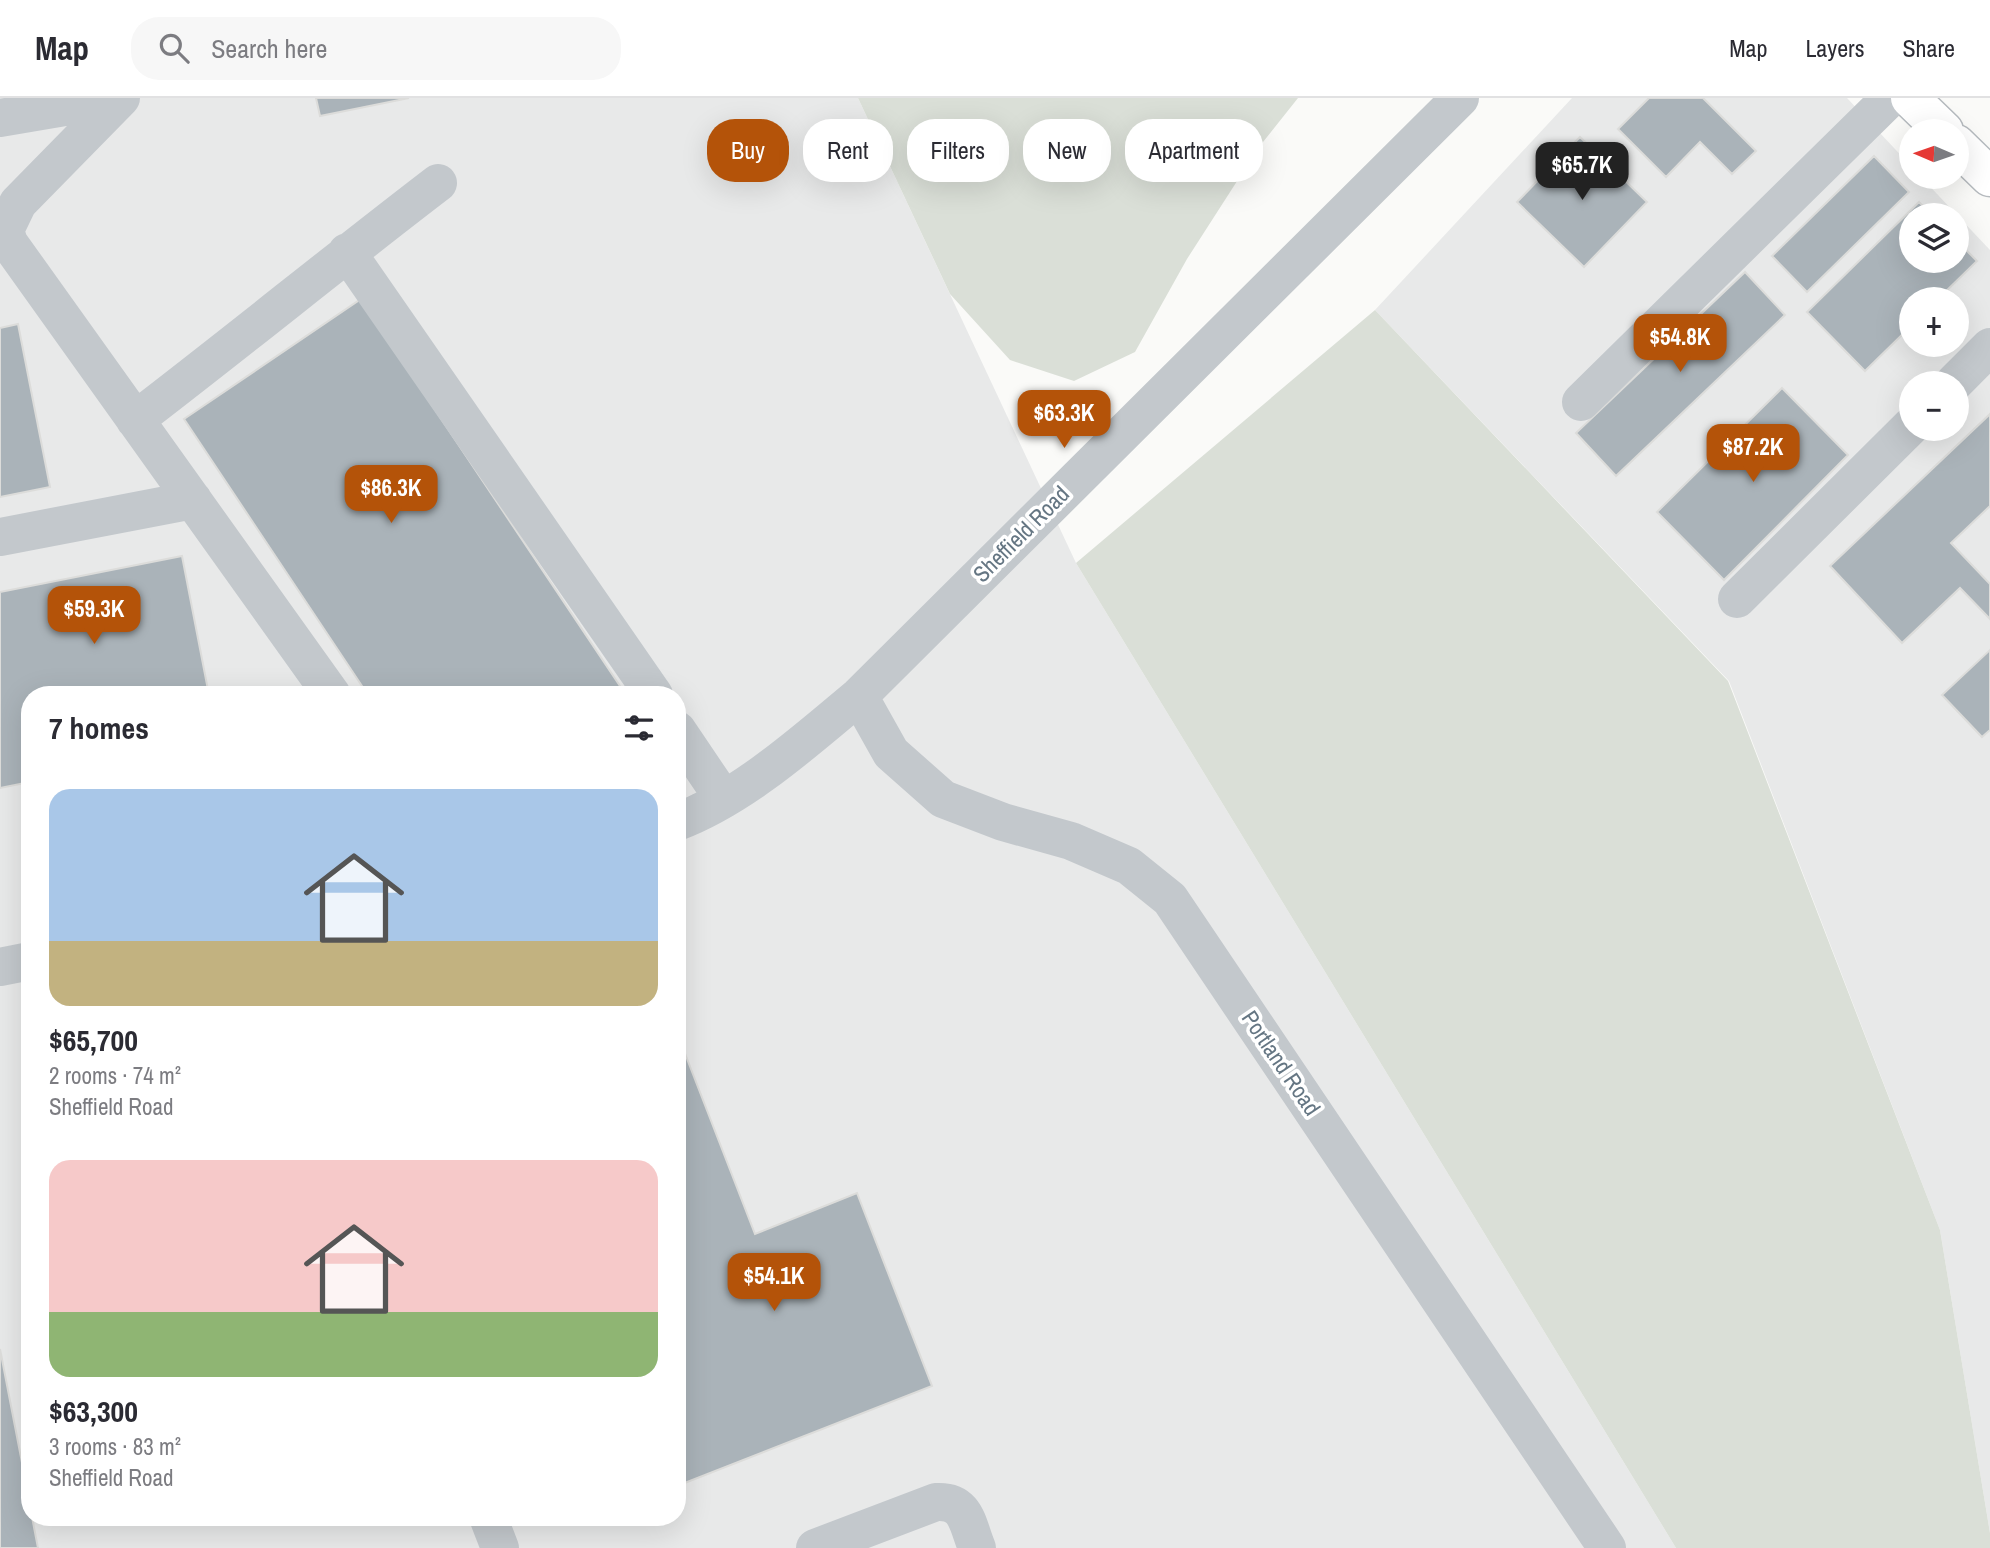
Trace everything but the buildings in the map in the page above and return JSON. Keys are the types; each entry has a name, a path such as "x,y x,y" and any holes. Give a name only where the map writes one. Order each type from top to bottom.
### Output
{"main road":[{"path":"1910,98 1932,119"},
{"path":"1969,157 1990,177"}],"street":[{"path":"0,118 120,98"},
{"path":"120,98 18,203 5,230 9,243 326,686"},
{"name":"Sheffield Road","path":"686,818 766,771 859,696 1460,98"},
{"path":"1581,402 1890,98"},
{"path":"135,420 250,333 347,252 438,183"},
{"path":"347,252 648,686"},
{"path":"1966,371 1990,347"},
{"path":"1737,599 1899,438"},
{"path":"0,537 193,500"},
{"name":"Portland Road","path":"859,696 891,752 943,799 1003,822 1071,841 1129,866 1170,899 1607,1548"},
{"path":"686,743 723,798"},
{"path":"0,967 21,963"},
{"path":"815,1548 936,1502 949,1501 962,1509 977,1548"},
{"path":"491,1526 500,1548"}],"shaded area":[{"path":"0,98 858,98 868,119 803,119 803,182 893,182 893,173 1076,563 1676,1548 0,1548"},
{"path":"858,98 1298,98 1263,142 1263,119 1125,119 1125,182 1236,182 1187,259 1135,352 1074,381 1010,360 950,294 893,173 893,119 868,119"},
{"path":"1572,98 1847,98 1899,153 1899,189 1932,189 1946,203 1899,203 1899,273 1969,273 1969,228 1990,250 1990,1533 1940,1230 1729,681 1375,310"},
{"path":"1375,310 1728,681 1940,1230 1990,1533 1990,1548 1676,1548 1076,563"}]}
